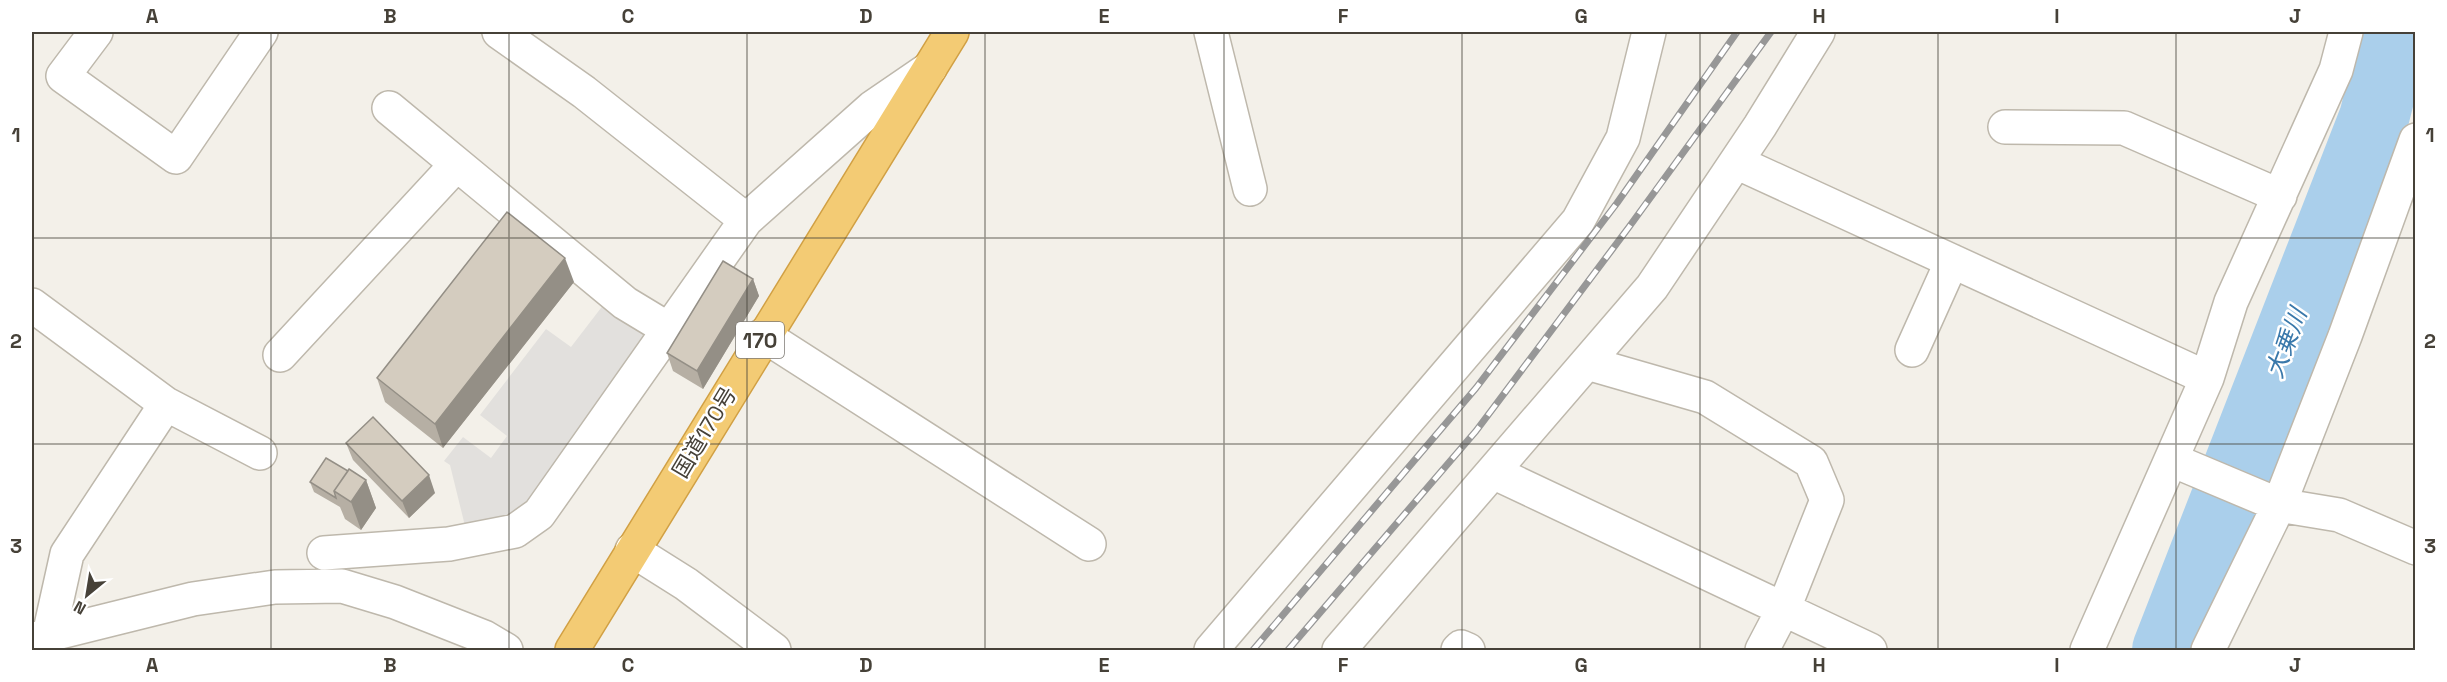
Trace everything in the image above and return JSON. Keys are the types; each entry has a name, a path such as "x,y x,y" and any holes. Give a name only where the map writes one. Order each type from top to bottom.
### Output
{"highway":[{"name":"国道170号","path":"572,651 763,335 930,68 947,34"}],"street":[{"path":"96,32 63,76 176,158 261,32"},
{"path":"499,32 584,92 746,220"},
{"path":"1211,32 1250,189"},
{"path":"1211,651 1578,221 1623,138 1648,32"},
{"path":"1339,651 1652,287 1736,162 1818,32"},
{"path":"2087,651 2207,378 2231,302 2337,70 2346,32"},
{"path":"324,553 449,544 515,531 539,514 746,220 873,107 930,68"},
{"path":"389,108 625,303 668,329"},
{"path":"2005,127 2124,128 2280,195"},
{"path":"2208,651 2278,505 2345,336 2415,140"},
{"path":"1736,162 2207,378"},
{"path":"280,355 456,165"},
{"path":"1912,350 1952,261"},
{"path":"32,305 166,404 261,453"},
{"path":"763,335 1089,544"},
{"path":"1587,363 1705,397 1810,462 1827,500 1784,608 1762,651"},
{"path":"40,637 67,554 166,404"},
{"path":"2172,460 2278,505 2339,515 2415,548"},
{"path":"1493,472 1784,608 1870,651"},
{"path":"632,549 686,584 774,651"},
{"path":"40,637 193,599 275,587 342,586 395,602 484,637 506,651"},
{"path":"1458,651 1461,647 1468,651"}],"shaded area":[{"path":"604,304 647,336 532,503 510,518 466,530 450,465 444,461 463,437 491,458 507,436 480,415 546,329 571,347"}],"building":[{"path":"507,212 565,258 435,424 377,378"},
{"path":"723,261 753,279 697,371 667,353"},
{"path":"373,417 429,475 402,501 346,443"},
{"path":"326,458 348,471 334,491 336,498 310,482"},
{"path":"349,469 366,480 351,502 334,491"}],"waterway":[{"name":"大乗川","path":"2167,650 2374,118 2396,32"}],"railway":[{"path":"1253,650 1476,388 1617,203 1737,32"},
{"path":"1288,650 1476,431 1771,32"}]}
